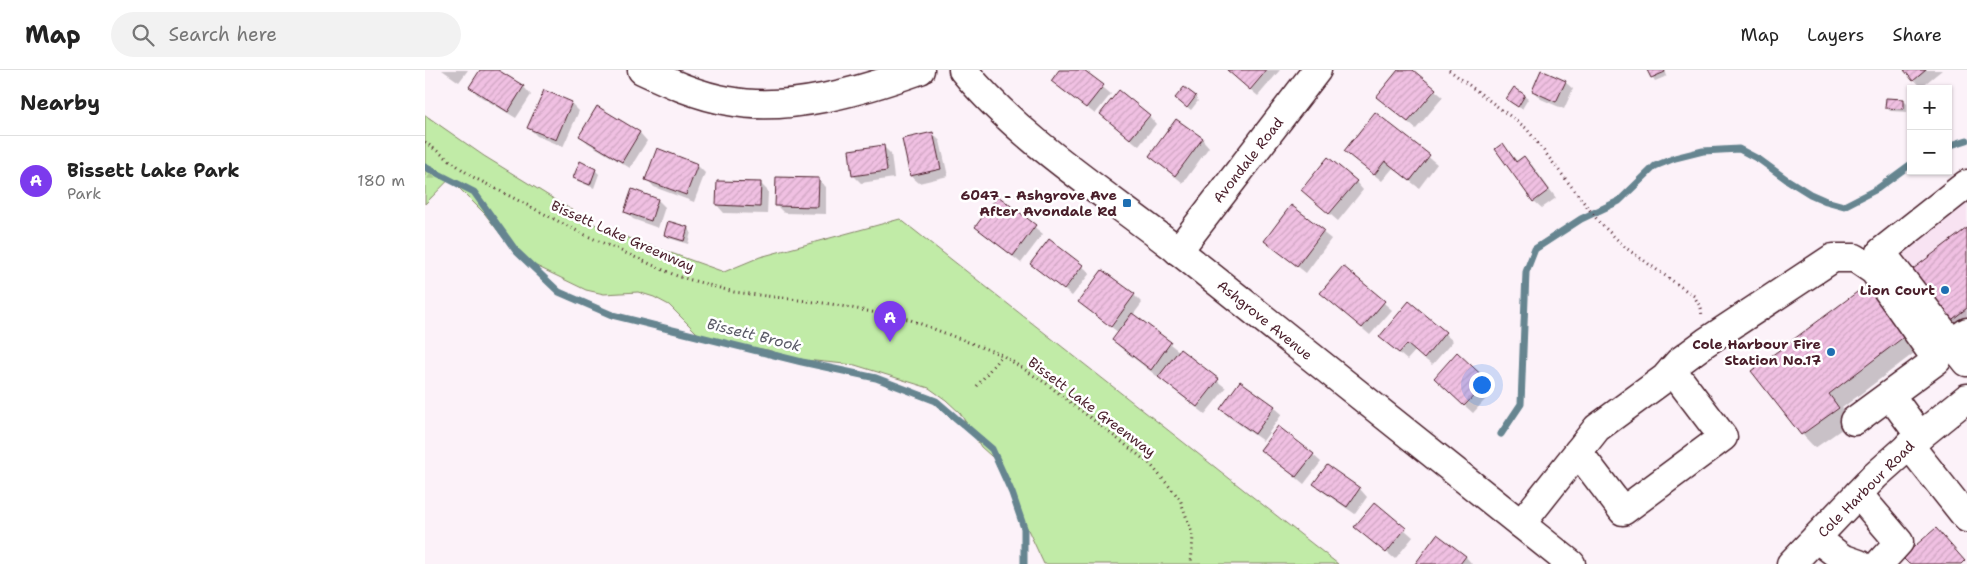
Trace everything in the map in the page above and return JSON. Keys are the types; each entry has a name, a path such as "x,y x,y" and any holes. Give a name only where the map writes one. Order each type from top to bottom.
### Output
{"street":[{"path":"643,70 674,85 705,96 739,103 776,104 803,102 920,70"},
{"name":"Ashgrove Avenue","path":"963,70 1001,111 1032,138 1178,251 1571,564"},
{"name":"Avondale Road","path":"1178,251 1317,70"},
{"path":"1962,346 1881,252 1967,184"},
{"path":"1521,524 1597,428 1665,378 1679,362 1706,342 1833,258 1855,258 1874,271 1937,360 1854,422"},
{"path":"1578,452 1623,510 1723,437 1672,370"},
{"path":"1890,395 1915,441 1967,518"},
{"name":"Cole Harbour Road","path":"1791,564 1875,476 1967,398"},
{"path":"1858,494 1899,542 1879,564"},
{"path":"1816,538 1842,558 1859,564"}],"path":[{"path":"1449,70 1526,128 1599,222 1625,248 1694,296 1701,308 1706,342"},
{"name":"Bissett Lake Greenway","path":"425,142 471,176 583,234 677,276 734,292 831,304 908,319 1002,355 1047,384 1150,464 1180,499 1193,536 1191,564"},
{"path":"977,386 1002,355"}],"shaded area":[{"path":"1967,179 1967,345 1868,255"}],"green space":[{"path":"425,115 476,152 425,204"},
{"path":"425,115 484,156 601,228 724,272 760,257 900,219 1338,564 1044,564 1009,489 1000,464 981,447 960,413 946,400 929,388 855,365 795,359 768,350 734,345 710,338 697,333 669,305 654,297 638,292 604,294 586,290 526,261 515,253 485,214 457,186 425,168"}],"building":[{"path":"480,70 498,70 524,86 508,112 469,87"},
{"path":"1059,70 1084,70 1104,85 1086,108 1051,81"},
{"path":"1227,70 1267,70 1250,90"},
{"path":"1398,70 1413,70 1436,89 1408,122 1376,97"},
{"path":"1541,70 1566,81 1556,102 1532,91"},
{"path":"1647,70 1664,70 1665,72 1651,78"},
{"path":"1904,70 1926,70 1913,81"},
{"path":"1184,87 1196,96 1187,108 1175,98"},
{"path":"1514,87 1525,95 1518,107 1506,99"},
{"path":"544,90 572,102 556,140 527,128"},
{"path":"1119,90 1150,115 1130,139 1100,114"},
{"path":"1886,98 1904,99 1904,109 1885,108"},
{"path":"597,106 640,132 622,162 579,136"},
{"path":"1375,112 1430,155 1410,181 1385,161 1374,175 1344,151"},
{"path":"1176,119 1203,138 1175,176 1149,156"},
{"path":"933,132 941,169 910,176 902,139"},
{"path":"1503,143 1516,162 1524,156 1549,190 1533,202 1495,149"},
{"path":"884,145 887,171 852,176 849,150"},
{"path":"657,148 698,164 686,195 645,180"},
{"path":"1328,157 1357,181 1329,214 1301,190"},
{"path":"580,161 596,169 590,185 573,178"},
{"path":"776,177 819,178 818,207 775,206"},
{"path":"717,181 761,182 760,207 716,205"},
{"path":"632,189 658,199 651,221 624,212"},
{"path":"998,196 1036,225 1013,256 975,227"},
{"path":"1291,205 1324,230 1297,266 1264,241"},
{"path":"668,221 688,227 684,241 664,235"},
{"name":"Lion Court","path":"1967,228 1967,308 1949,322 1909,272"},
{"path":"1049,239 1083,265 1064,290 1030,264"},
{"path":"1343,266 1385,301 1362,328 1320,293"},
{"path":"1102,270 1135,294 1111,327 1078,302"},
{"name":"Cole Harbour Fire Station No.17","path":"1872,281 1909,333 1829,394 1839,408 1801,435 1751,371"},
{"path":"1409,301 1446,332 1424,359 1407,344 1399,353 1379,337"},
{"path":"1132,313 1171,342 1151,370 1112,340"},
{"path":"1180,349 1219,379 1197,407 1158,377"},
{"path":"1457,352 1488,381 1464,406 1434,378"},
{"path":"1240,381 1275,406 1255,434 1220,409"},
{"path":"1278,426 1314,454 1296,477 1260,450"},
{"path":"1327,465 1360,488 1347,507 1313,484"},
{"path":"1375,502 1406,528 1386,553 1354,527"},
{"path":"1936,528 1965,561 1962,564 1909,564 1902,557"},
{"path":"1437,534 1466,556 1460,564 1415,564"}],"waterway":[{"path":"1952,145 1967,140"},
{"path":"1501,434 1521,404 1526,272 1535,249 1581,219 1619,201 1655,166 1675,158 1703,151 1739,149 1760,160 1810,194 1844,206 1877,189 1907,167"},
{"name":"Bissett Brook","path":"425,167 474,192 516,251 559,292 612,315 802,362 876,378 936,401 992,449 1012,493 1024,528 1024,564"}],"place":[{"name":"6047 - Ashgrove Ave After Avondale Rd","path":"1127,203"},
{"name":"Lion Court","path":"1945,290"},
{"name":"Bissett Lake Park","path":"890,342"},
{"name":"Cole Harbour Fire Station No.17","path":"1831,352"}]}
